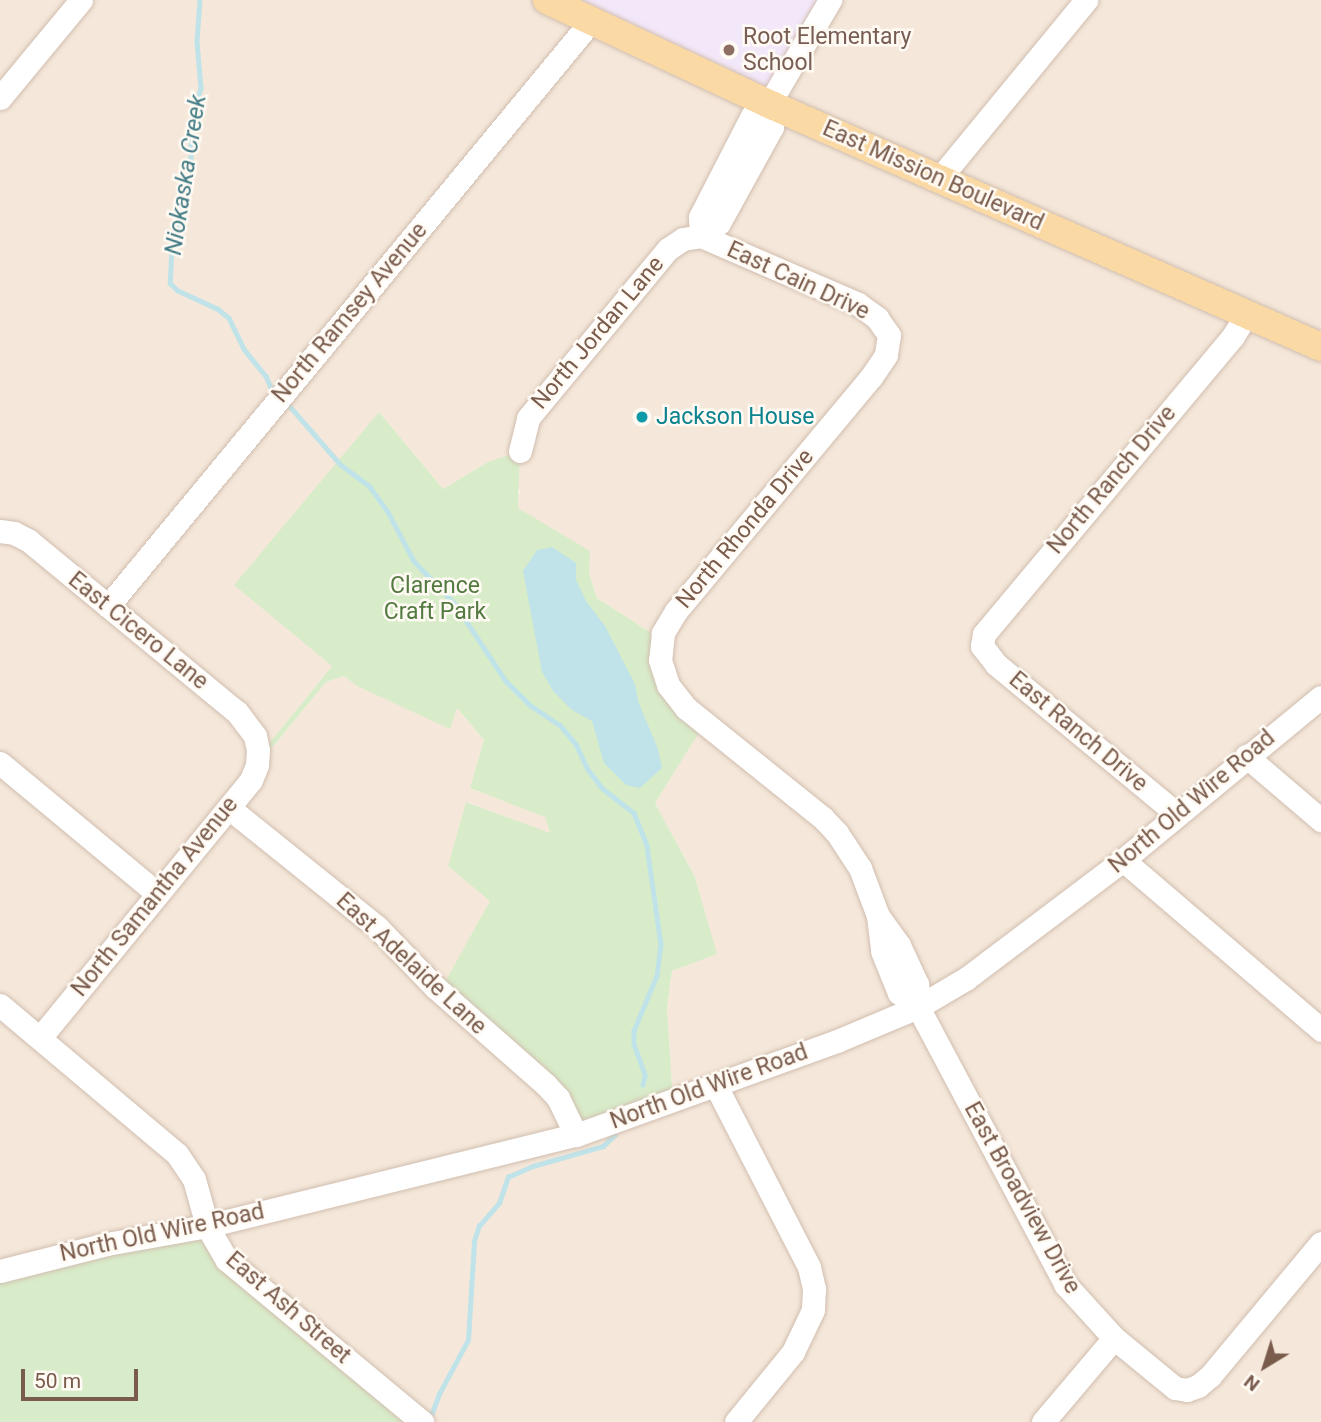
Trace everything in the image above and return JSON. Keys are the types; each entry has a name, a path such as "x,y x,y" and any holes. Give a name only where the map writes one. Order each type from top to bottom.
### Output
{"main road":[{"name":"East Mission Boulevard","path":"547,0 769,103 1321,347"}],"street":[{"path":"0,98 81,0"},
{"path":"701,236 700,217 752,116 769,103 830,0"},
{"path":"939,179 1086,0"},
{"name":"North Ramsey Avenue","path":"108,606 592,20"},
{"name":"East Cain Drive","path":"701,236 858,304 877,318 889,335"},
{"name":"North Jordan Lane","path":"520,452 528,418 668,249 683,239 701,236"},
{"name":"North Ranch Drive","path":"982,646 989,625 1233,336 1246,315"},
{"name":"North Rhonda Drive","path":"660,660 663,633 676,611 871,377 886,355 889,335"},
{"name":"East Cicero Lane","path":"0,531 14,533 28,540 237,712 255,736 258,750"},
{"name":"East Ranch Drive","path":"982,646 996,664 1177,814"},
{"name":"East Broadview Drive","path":"660,660 668,685 686,708 823,818 837,833 860,868 878,916 899,945 917,984 918,1007 1054,1264 1065,1284 1114,1338 1175,1388 1187,1390 1198,1387 1321,1243"},
{"name":"North Old Wire Road","path":"0,1271 107,1244 207,1226 576,1135 716,1086 918,1007 967,978 1123,860 1321,696"},
{"name":"North Samantha Avenue","path":"40,1038 251,780 257,765 258,750"},
{"path":"1246,756 1321,820"},
{"path":"0,763 158,894"},
{"name":"East Adelaide Lane","path":"229,808 377,927 435,987 546,1085 558,1098 576,1135"},
{"path":"1123,860 1321,1030"},
{"name":"East Ash Street","path":"0,1005 177,1154 194,1179 207,1226 227,1260 422,1422"},
{"path":"716,1086 809,1267 814,1290 813,1310 793,1352 736,1422"},
{"path":"1044,1422 1114,1338"}],"shaded area":[{"path":"0,0 1321,0 1321,1422 415,1422 0,1271","holes":["379,412 443,489 488,462 520,490 517,508 589,551 589,574 597,598 662,640 686,708 704,723 655,803 695,877 716,954 672,971 667,1008 673,1101 490,901 467,802 550,834 545,816 470,788 484,740 456,707 450,728 357,686 344,676 326,682 258,765 258,757 332,666"]},
{"name":"Root Elementary School","path":"547,0 824,0 769,104"}],"green space":[{"name":"Clarence Craft Park","path":"379,412 443,489 488,462 520,451 518,508 590,551 589,574 597,598 662,640 660,660 705,723 655,803 695,877 717,954 672,971 667,1008 673,1101 576,1135 558,1098 440,991 490,901 448,866 466,802 550,833 545,817 470,788 484,740 457,708 450,729 357,686 344,676 326,682 257,766 258,757 332,666 234,585"},
{"path":"207,1226 415,1422 0,1422 0,1271"}],"water":[{"path":"552,547 576,563 576,580 586,601 605,626 635,684 638,701 658,749 662,768 640,788 626,785 604,763 592,721 572,710 553,691 542,672 523,571 537,550"}],"waterway":[{"name":"Niokaska Creek","path":"200,0 197,42 201,88 191,121 191,170 172,249 170,283 177,290 218,309 229,318 244,349 266,376 272,390"},
{"name":"Niokaska Creek","path":"287,403 340,464 370,487 387,510 414,561 455,604 506,681 530,705 560,725 576,744 587,768 602,788 634,813 647,846 661,944 657,976 634,1031 634,1044 645,1075 643,1085"},
{"name":"Niokaska Creek","path":"432,1413 439,1394 468,1340 474,1241 479,1226 499,1203 508,1177 533,1166 603,1146 615,1135"}],"place":[{"name":"Root Elementary School","path":"729,50"},
{"name":"Jackson House","path":"642,417"}]}
